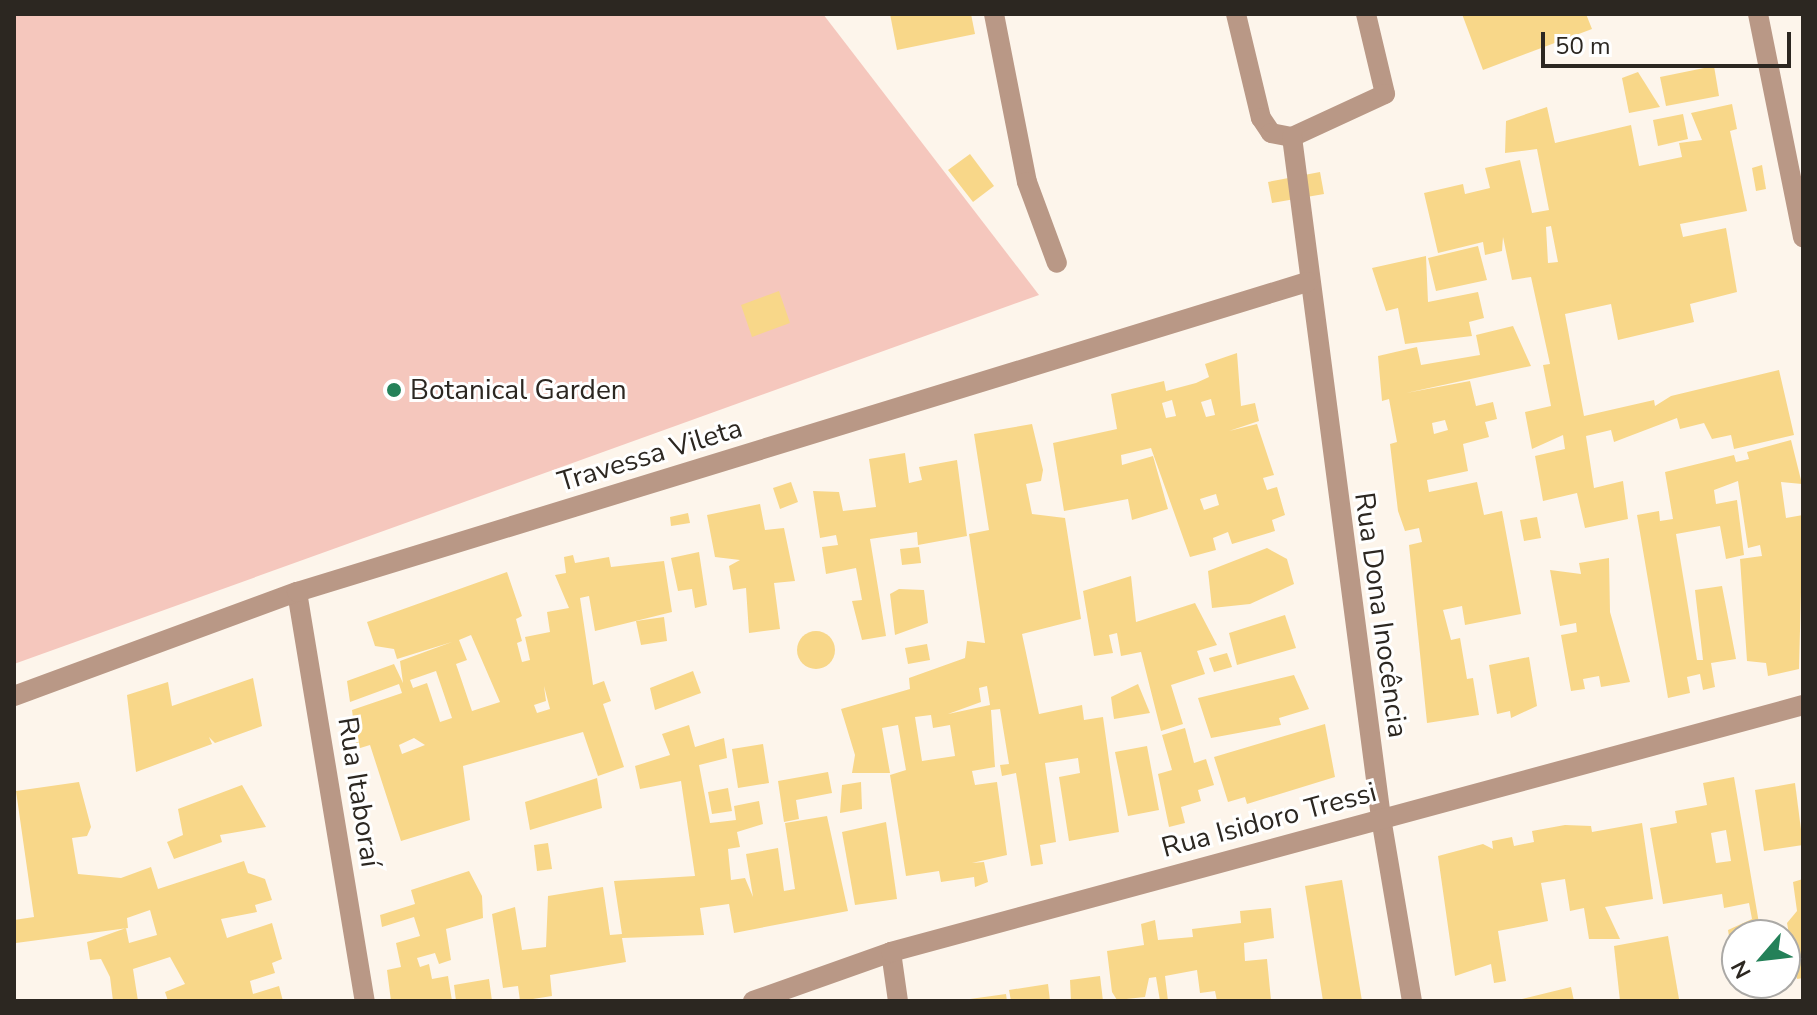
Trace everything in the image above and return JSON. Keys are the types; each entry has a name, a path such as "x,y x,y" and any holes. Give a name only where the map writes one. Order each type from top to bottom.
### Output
{"street":[{"path":"994,14 1027,182 1057,263"},
{"path":"1236,14 1261,118 1271,133 1292,137 1385,94 1366,14"},
{"path":"1758,14 1803,238"},
{"name":"Rua Dona Inocência","path":"1292,137 1307,282 1381,818 1412,1001"},
{"name":"Travessa Vileta","path":"14,696 297,592 1307,282"},
{"name":"Rua Itaboraí","path":"297,592 365,1001"},
{"name":"Rua Isidoro Tressi","path":"753,1001 891,952 1803,705"},
{"path":"891,952 898,1001"}],"shaded area":[{"name":"Botanical Garden","path":"14,14 823,14 1039,295 14,664"}],"building":[{"path":"890,14 971,14 975,34 897,50"},
{"path":"1462,14 1586,14 1592,29 1483,70"},
{"path":"1714,66 1719,96 1666,106 1660,77"},
{"path":"1638,72 1660,107 1629,113 1622,78"},
{"path":"1732,104 1737,129 1730,131 1747,211 1680,224 1683,237 1726,228 1737,292 1690,304 1694,322 1618,340 1611,304 1565,314 1584,416 1654,400 1655,406 1671,396 1779,370 1794,435 1734,449 1731,435 1712,439 1704,423 1680,429 1677,418 1614,442 1611,430 1586,436 1594,488 1623,481 1628,519 1585,528 1577,493 1543,501 1535,456 1565,449 1563,435 1532,449 1525,412 1551,406 1543,365 1550,364 1531,277 1512,280 1503,237 1502,251 1485,255 1483,242 1438,253 1424,193 1463,184 1465,194 1490,188 1485,168 1520,160 1532,213 1549,210 1537,149 1505,153 1506,121 1547,107 1555,143 1631,125 1639,166 1682,157 1679,143 1702,140 1691,113","holes":["1551,226 1558,262 1548,263 1546,227"]},
{"path":"1683,114 1688,139 1658,146 1653,120"},
{"path":"970,154 994,186 973,202 948,170"},
{"path":"1762,165 1766,189 1756,191 1752,168"},
{"path":"1320,172 1324,194 1272,203 1268,182"},
{"path":"1478,246 1487,280 1436,291 1428,258"},
{"path":"1426,256 1428,302 1478,292 1484,318 1469,322 1472,336 1405,344 1398,308 1386,311 1372,268"},
{"path":"779,291 790,323 752,337 741,305"},
{"path":"1513,326 1531,366 1406,393 1470,381 1476,406 1493,402 1497,419 1485,422 1489,437 1463,444 1468,471 1427,480 1429,492 1477,482 1484,515 1502,511 1521,614 1465,625 1462,606 1443,610 1451,640 1460,638 1467,679 1473,678 1479,715 1427,723 1409,545 1422,542 1419,528 1405,531 1398,511 1390,444 1397,442 1389,399 1382,401 1378,356 1417,347 1421,365 1480,355 1476,335","holes":["1445,420 1448,430 1434,434 1432,423"]},
{"path":"1237,353 1241,406 1255,403 1259,421 1229,431 1257,424 1274,475 1263,478 1267,490 1277,487 1285,515 1272,520 1275,531 1232,544 1228,532 1213,538 1216,550 1190,557 1151,448 1121,455 1122,465 1153,456 1168,509 1132,520 1128,499 1064,511 1053,443 1117,429 1111,394 1164,381 1166,391 1196,383 1209,377 1205,364","holes":["1211,399 1215,415 1206,417 1201,402","1172,400 1176,416 1166,418 1162,403","1216,494 1219,505 1204,510 1200,499"]},
{"path":"1032,424 1043,470 1041,481 1026,484 1032,514 1065,518 1081,619 1022,634 1039,714 1082,705 1084,720 1103,717 1119,832 1069,841 1059,777 1080,773 1078,758 1045,763 1056,842 1040,845 1043,864 1031,866 1016,773 1002,776 1000,765 1009,764 1000,709 991,710 995,767 972,771 975,785 997,782 1007,855 972,863 984,862 988,882 975,887 974,877 941,882 939,871 906,876 890,775 906,770 898,725 882,728 890,773 852,773 855,755 841,709 910,689 909,678 965,658 967,641 985,643 969,534 989,530 974,434","holes":["987,686 990,705 948,714 981,702 979,688","931,715 933,728 950,725 955,756 922,761 915,717"]},
{"path":"1791,440 1802,484 1781,482 1786,518 1803,515 1799,669 1768,676 1766,663 1747,661 1740,559 1762,556 1760,545 1748,548 1738,481 1714,490 1716,504 1737,500 1744,555 1726,559 1720,526 1676,534 1697,660 1703,660 1695,590 1722,586 1736,659 1711,663 1715,687 1703,690 1700,674 1687,677 1690,693 1668,698 1637,515 1659,511 1660,521 1673,519 1665,472 1734,455 1736,462 1749,459 1747,452"},
{"path":"905,453 909,483 922,480 919,467 957,460 967,536 918,545 917,532 870,539 886,636 862,640 852,601 862,600 856,568 826,574 822,547 838,545 836,535 820,538 813,491 839,492 843,511 876,507 869,459"},
{"path":"791,482 798,502 780,509 773,488"},
{"path":"760,504 765,530 784,528 795,581 774,583 780,629 749,633 746,588 733,590 729,566 740,560 715,557 707,515"},
{"path":"688,513 690,523 671,526 670,517"},
{"path":"1537,517 1541,538 1524,541 1520,520"},
{"path":"919,547 921,563 902,565 900,549"},
{"path":"1267,548 1287,559 1294,584 1250,604 1212,608 1208,571"},
{"path":"699,552 707,605 695,608 692,589 678,591 671,558"},
{"path":"573,555 575,563 609,557 611,567 664,561 672,612 595,631 589,596 580,598 593,685 604,681 611,701 603,704 624,767 598,776 583,732 463,766 470,820 401,841 370,745 357,749 352,710 402,693 399,684 350,702 347,681 394,664 403,683 400,661 452,642 397,659 394,649 375,646 367,622 507,572 522,616 516,619 522,641 517,643 522,662 530,660 525,637 550,632 547,612 569,608 555,575 566,573 564,557","holes":["471,635 500,702 472,711 456,664 467,660 459,640","436,671 452,718 440,722 427,683 413,688 410,680","544,686 550,709 537,713 534,705 546,701","414,738 425,745 402,754 399,745"]},
{"path":"1609,558 1610,612 1630,682 1601,687 1599,676 1583,679 1585,689 1571,691 1561,635 1577,632 1576,623 1560,626 1550,570 1581,574 1579,563"},
{"path":"1131,576 1136,622 1195,603 1217,645 1197,651 1205,674 1171,685 1183,724 1161,731 1141,652 1121,656 1117,633 1109,635 1113,653 1094,656 1083,591"},
{"path":"899,589 924,590 928,623 895,635 890,594"},
{"path":"1285,615 1296,648 1237,665 1229,633"},
{"path":"664,617 667,641 641,645 636,621"},
{"path":"816,631 829,637 835,650 829,663 816,669 803,663 797,650 803,637"},
{"path":"927,644 930,660 908,664 905,648"},
{"path":"1227,653 1232,667 1214,672 1209,658"},
{"path":"1529,657 1537,706 1511,718 1510,711 1497,714 1489,665"},
{"path":"693,671 701,693 655,710 650,688"},
{"path":"1294,675 1309,709 1279,718 1281,725 1211,738 1198,698"},
{"path":"253,678 262,726 215,743 209,737 212,744 136,772 127,695 168,682 172,706"},
{"path":"1138,684 1150,713 1114,719 1111,697"},
{"path":"1325,724 1335,777 1247,804 1245,797 1228,802 1214,757"},
{"path":"689,725 695,747 724,738 727,758 699,765 710,823 736,820 734,806 759,801 763,824 737,832 740,847 728,849 731,880 745,878 753,897 746,854 778,848 784,891 795,889 785,823 827,816 848,911 734,933 729,904 700,908 704,935 622,938 626,962 550,975 552,996 520,1001 518,986 503,988 492,914 515,907 522,950 546,947 548,896 603,887 610,935 622,934 614,881 695,876 681,781 640,789 635,766 670,755 662,734"},
{"path":"1185,728 1194,763 1206,759 1214,785 1198,790 1201,801 1181,807 1185,823 1169,827 1158,774 1172,770 1162,735"},
{"path":"763,744 769,783 738,788 732,749"},
{"path":"1147,746 1159,810 1128,816 1115,752"},
{"path":"828,772 832,793 796,800 799,819 784,822 778,781"},
{"path":"1734,777 1758,919 1752,919 1749,903 1724,908 1722,894 1663,904 1650,828 1677,823 1675,811 1707,805 1703,783","holes":["1726,830 1731,861 1716,863 1711,833"]},
{"path":"597,778 602,808 530,830 525,802"},
{"path":"79,782 91,827 87,836 72,838 78,874 121,878 151,867 158,889 244,861 248,873 265,879 272,900 255,905 257,912 221,919 227,938 272,923 282,959 272,963 275,973 250,981 253,994 279,986 283,1001 168,1001 165,992 185,984 170,957 133,969 138,1001 113,1001 110,977 101,959 90,960 87,942 125,928 16,943 14,966 14,920 34,917 16,791","holes":["150,910 157,935 129,943 127,918"]},
{"path":"861,782 862,809 840,813 842,785"},
{"path":"1795,783 1803,845 1764,851 1755,790"},
{"path":"242,785 266,827 220,835 222,842 174,859 167,842 183,835 178,809"},
{"path":"728,788 732,811 712,814 708,792"},
{"path":"886,822 897,899 855,905 842,832"},
{"path":"1642,823 1653,899 1605,907 1620,939 1589,939 1584,908 1570,911 1565,879 1541,883 1548,921 1498,931 1506,981 1494,983 1491,964 1455,976 1438,856 1483,844 1493,849 1492,841 1512,837 1514,846 1534,842 1532,831 1565,825 1591,826 1592,832"},
{"path":"548,843 552,869 537,871 534,845"},
{"path":"469,871 482,896 483,918 446,929 451,960 439,964 435,953 417,958 420,967 429,964 432,979 448,976 452,1001 391,1001 387,970 401,967 396,943 420,936 414,917 382,927 380,915 415,904 411,890"},
{"path":"1803,879 1801,978 1801,919 1790,919 1797,911 1793,882"},
{"path":"1342,880 1362,1001 1323,1001 1305,886"},
{"path":"1271,908 1274,938 1244,943 1245,961 1267,959 1271,1000 1217,1001 1215,991 1200,993 1197,970 1165,976 1168,1001 1160,1001 1156,977 1149,978 1145,997 1117,1000 1112,992 1107,951 1144,945 1141,924 1155,920 1158,940 1193,937 1192,929 1241,923 1240,911"},
{"path":"1668,936 1679,999 1620,1001 1614,946"},
{"path":"1100,976 1103,1001 1071,1001 1070,980"},
{"path":"489,979 492,1001 456,1001 454,985"},
{"path":"1048,984 1050,1001 1011,1001 1009,990"},
{"path":"1571,987 1574,1001 1518,1001 1518,1000"},
{"path":"1006,994 1007,1001 970,1001 970,999"}],"place":[{"name":"Botanical Garden","path":"394,390"}]}
